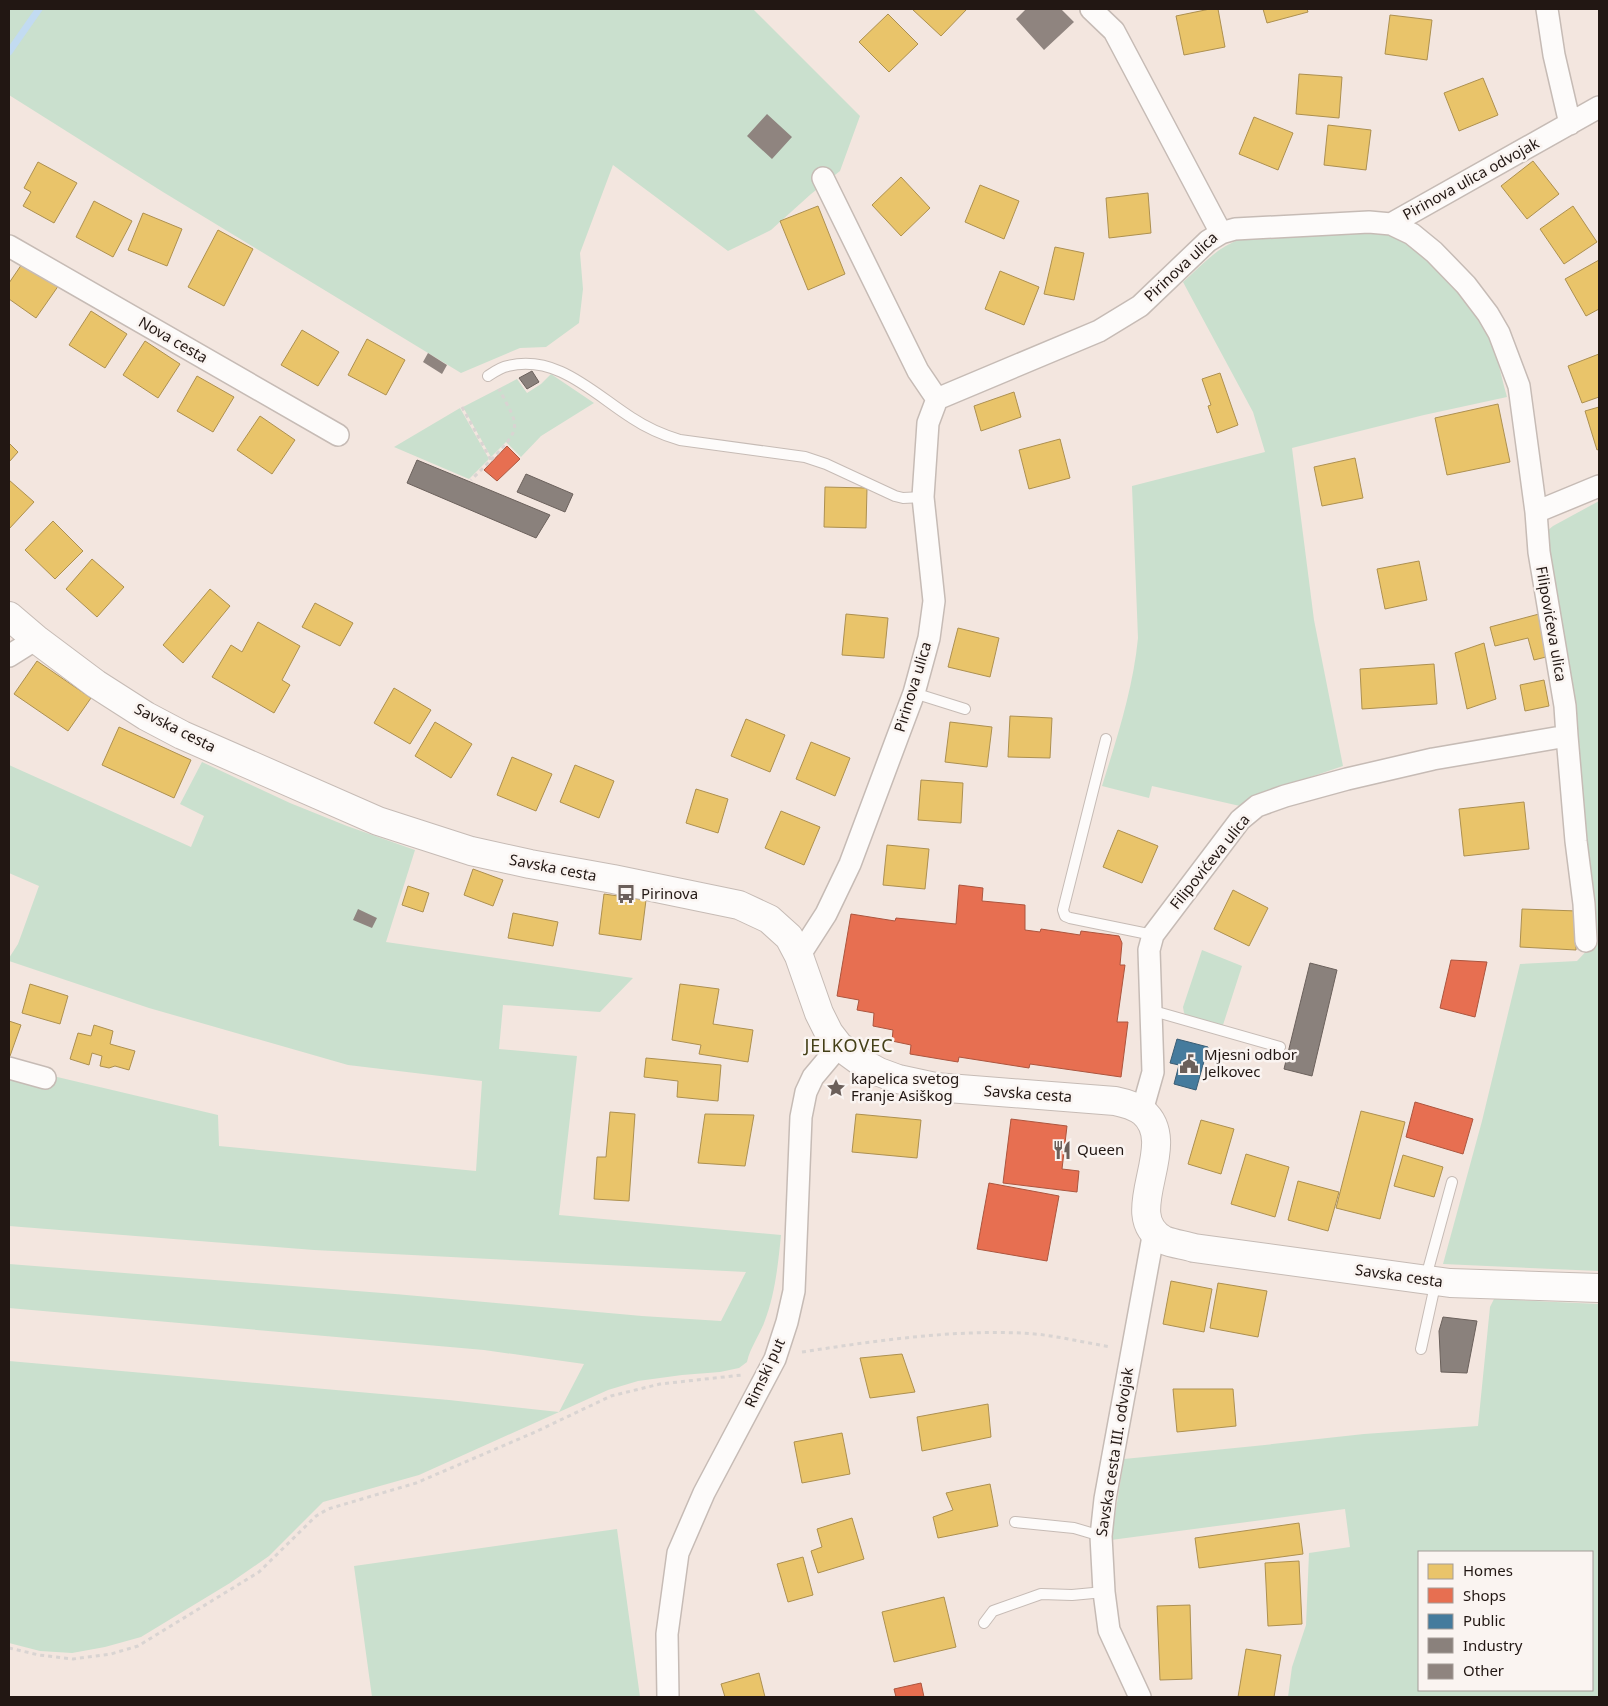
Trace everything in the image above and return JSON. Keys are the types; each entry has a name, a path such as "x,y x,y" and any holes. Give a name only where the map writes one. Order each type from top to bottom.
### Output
{"street":[{"path":"1547,9 1554,55 1570,124"},
{"name":"Pirinova ulica","path":"799,956 826,914 850,864 914,692 929,638 934,602 922,497 926,434 937,399 1099,331 1140,306 1208,241 1221,233 1114,32 1100,10"},
{"name":"Pirinova ulica odvojak","path":"1221,233 1234,229 1369,222 1391,224 1599,107"},
{"path":"823,178 918,371 937,399"},
{"name":"Filipovićeva ulica","path":"1391,224 1412,234 1434,252 1466,285 1488,314 1499,333 1519,386 1536,512 1539,552 1562,687 1575,833 1584,904 1586,942"},
{"name":"Nova cesta","path":"9,246 338,435"},
{"path":"1536,512 1599,486"},
{"name":"Savska cesta","path":"9,616 96,684 146,716 182,735 378,821 471,851 739,905 769,918 789,937 799,956 819,1013 829,1034 839,1046 879,1072 898,1079 935,1087 1115,1101 1130,1105 1142,1112"},
{"path":"9,656 36,639"},
{"name":"Filipovićeva ulica","path":"1142,1112 1153,1072 1149,950 1153,935 1240,820 1257,806 1285,796 1347,779 1433,759 1567,736"},
{"name":"Rimski put","path":"668,1697 667,1634 678,1553 704,1493 775,1359 787,1322 794,1291 801,1117 806,1092 813,1077 839,1046"},
{"path":"9,1068 45,1078"},
{"path":"1142,1112 1151,1120 1156,1130 1157,1142 1145,1210 1148,1222 1154,1232"},
{"name":"Savska cesta","path":"1154,1232 1164,1240 1194,1248 1450,1283 1599,1288"},
{"name":"Savska cesta III. odvojak","path":"1140,1697 1109,1630 1104,1592 1101,1536 1105,1499 1154,1232"}],"lane":[{"path":"488,376 507,366 526,363 550,366 567,374 633,419 662,434 680,440 805,457 826,464 895,496 903,498 922,497"},
{"path":"914,692 965,709"},
{"path":"1106,739 1063,910 1065,916 1070,918 1153,935"},
{"path":"1150,1010 1280,1047"},
{"path":"1421,1348 1430,1280 1452,1182"},
{"path":"1015,1522 1074,1528 1101,1536"},
{"path":"984,1623 993,1611 1041,1594 1072,1595 1104,1592"}],"path":[{"path":"471,480 511,439 514,426 513,416 498,389"},
{"path":"462,408 491,460"},
{"path":"799,1352 911,1337 974,1332 1023,1333 1132,1350"},
{"path":"9,1648 39,1655 73,1659 111,1654 138,1646 259,1572 316,1516 328,1509 416,1483 533,1433 611,1396 660,1384 750,1374"}],"green space":[{"path":"9,9 753,9 860,116 840,171 771,230 728,251 613,165 580,253 583,289 579,323 546,347 520,348 461,373 163,192 9,95"},
{"path":"1370,232 1395,237 1403,241 1438,270 1463,297 1488,334 1507,397 1424,415 1292,448 1314,620 1343,766 1263,793 1240,806 1152,786 1149,798 1102,786 1119,732 1128,695 1138,638 1132,486 1265,452 1253,412 1183,282 1217,252 1232,242 1241,239"},
{"path":"551,374 594,403 541,436 521,457 506,442 491,457 463,407 517,379 527,393 541,384"},
{"path":"460,408 489,459 469,479 394,447"},
{"path":"1599,501 1599,1271 1443,1264 1482,1121 1520,964 1577,961 1592,945 1547,531"},
{"path":"202,762 290,803 415,850 386,942 633,978 600,1012 503,1005 499,1049 577,1056 559,1215 781,1235 776,1280 764,1323 747,1362 739,1368 720,1372 638,1381 608,1390 419,1475 323,1502 269,1556 230,1583 141,1637 105,1647 72,1653 40,1651 9,1643 9,1361 449,1400 559,1412 584,1364 484,1350 9,1308 9,1264 721,1321 746,1272 314,1250 9,1226 9,1079 53,1076 218,1115 219,1146 476,1171 482,1081 348,1065 149,1008 9,961 18,944 39,886 9,873 9,765 191,847 204,816 180,804"},
{"path":"1202,950 1242,966 1223,1025 1188,1016 1184,1013 1183,1007"},
{"path":"1494,1299 1599,1304 1599,1697 1288,1697 1292,1667 1306,1625 1309,1553 1350,1547 1345,1509 1111,1540 1124,1459 1364,1434 1478,1426 1490,1307"},
{"path":"617,1529 640,1697 372,1697 354,1566"}],"building: Homes":[{"path":"912,9 967,9 941,36"},
{"path":"1218,9 1225,47 1184,55 1176,16"},
{"path":"1263,9 1307,9 1308,12 1267,23"},
{"path":"888,14 918,44 889,72 859,42"},
{"path":"1390,15 1432,20 1427,60 1385,54"},
{"path":"1299,74 1342,77 1339,118 1296,114"},
{"path":"1483,78 1498,115 1459,131 1444,93"},
{"path":"1254,117 1293,133 1278,170 1239,154"},
{"path":"1328,125 1371,130 1366,170 1324,165"},
{"path":"1533,161 1559,194 1527,219 1501,186"},
{"path":"38,162 77,183 54,223 23,206 31,192 24,188"},
{"path":"901,177 930,208 901,236 872,205"},
{"path":"980,185 1019,201 1004,239 965,222"},
{"path":"1148,193 1151,233 1109,238 1106,198"},
{"path":"94,201 132,221 113,257 76,237"},
{"path":"818,206 845,274 808,290 780,221"},
{"path":"1573,206 1597,242 1564,264 1540,229"},
{"path":"143,213 182,229 167,266 128,250"},
{"path":"218,230 253,249 224,306 188,287"},
{"path":"1055,247 1084,253 1074,300 1044,294"},
{"path":"1599,260 1599,309 1586,316 1565,279"},
{"path":"24,261 59,285 36,318 9,299 9,283"},
{"path":"1000,271 1039,287 1024,325 985,309"},
{"path":"91,311 127,334 105,368 69,345"},
{"path":"302,330 339,352 318,386 281,365"},
{"path":"367,339 405,360 386,395 348,375"},
{"path":"145,341 180,364 158,398 123,375"},
{"path":"1599,354 1599,397 1582,403 1568,366"},
{"path":"1220,373 1238,425 1217,433 1208,406 1211,405 1202,379"},
{"path":"197,376 234,397 213,432 177,411"},
{"path":"1014,392 1021,417 981,431 974,406"},
{"path":"1498,404 1510,462 1447,475 1435,418"},
{"path":"1599,407 1599,449 1597,450 1585,411"},
{"path":"260,416 295,440 272,474 237,450"},
{"path":"1060,439 1070,478 1029,489 1019,450"},
{"path":"9,443 18,452 9,462"},
{"path":"1355,458 1363,498 1322,506 1314,467"},
{"path":"9,480 34,502 9,529"},
{"path":"825,487 867,488 866,528 824,527"},
{"path":"53,521 83,551 55,579 25,550"},
{"path":"92,559 124,587 97,617 66,589"},
{"path":"1419,561 1427,600 1385,609 1377,569"},
{"path":"210,589 230,606 183,663 163,645"},
{"path":"315,603 353,623 340,646 302,627"},
{"path":"846,614 888,618 884,658 842,655"},
{"path":"1539,614 1550,656 1534,660 1528,638 1495,646 1490,627"},
{"path":"258,622 300,646 282,680 290,685 274,713 212,677 231,645 242,652"},
{"path":"958,628 999,638 990,677 948,667"},
{"path":"1484,643 1496,699 1467,709 1455,653"},
{"path":"37,661 91,698 68,731 14,694"},
{"path":"1434,664 1437,704 1362,709 1360,669"},
{"path":"1544,680 1549,706 1525,711 1520,685"},
{"path":"394,688 431,710 410,744 374,723"},
{"path":"1010,716 1052,718 1050,758 1008,757"},
{"path":"746,719 785,735 770,772 731,756"},
{"path":"435,722 472,744 451,778 415,756"},
{"path":"950,722 992,727 987,767 945,762"},
{"path":"119,727 191,760 174,798 102,765"},
{"path":"811,742 850,758 835,796 796,779"},
{"path":"512,757 552,774 536,811 497,795"},
{"path":"575,765 614,781 599,818 560,802"},
{"path":"921,780 963,783 961,823 918,820"},
{"path":"696,789 728,799 718,833 686,823"},
{"path":"1524,802 1529,849 1464,856 1459,809"},
{"path":"781,811 820,827 804,865 765,848"},
{"path":"1118,830 1158,846 1142,883 1103,867"},
{"path":"887,845 929,849 925,889 883,885"},
{"path":"473,869 503,880 493,906 464,895"},
{"path":"408,886 429,893 423,912 402,905"},
{"path":"1233,890 1268,908 1249,946 1214,929"},
{"path":"604,894 646,900 641,940 599,934"},
{"path":"1522,909 1577,911 1576,950 1520,947"},
{"path":"513,913 558,922 553,946 508,938"},
{"path":"30,984 68,996 60,1024 22,1013"},
{"path":"680,984 719,989 713,1024 753,1030 748,1062 699,1054 701,1045 672,1040"},
{"path":"9,1021 21,1025 10,1056 9,1056"},
{"path":"94,1025 113,1031 110,1044 135,1051 129,1070 115,1066 109,1068 100,1066 102,1056 92,1053 89,1065 70,1059 78,1033 91,1036"},
{"path":"646,1058 721,1065 718,1101 677,1097 678,1081 644,1077"},
{"path":"1361,1111 1405,1122 1380,1219 1336,1208"},
{"path":"610,1112 635,1114 629,1201 594,1199 597,1157 606,1157"},
{"path":"705,1114 754,1115 745,1166 698,1163"},
{"path":"856,1114 921,1120 917,1158 852,1152"},
{"path":"1201,1120 1234,1129 1221,1174 1188,1164"},
{"path":"1246,1154 1289,1167 1275,1217 1231,1204"},
{"path":"1403,1155 1443,1167 1434,1197 1394,1186"},
{"path":"1298,1181 1339,1192 1328,1231 1288,1220"},
{"path":"1171,1281 1212,1289 1204,1332 1163,1324"},
{"path":"1218,1283 1267,1291 1258,1337 1210,1328"},
{"path":"902,1354 915,1392 870,1398 860,1358"},
{"path":"1173,1389 1233,1389 1236,1426 1177,1432"},
{"path":"988,1404 991,1437 922,1451 917,1417"},
{"path":"842,1433 850,1474 802,1483 794,1442"},
{"path":"990,1484 998,1526 938,1538 933,1517 953,1510 946,1493"},
{"path":"852,1518 864,1559 818,1573 811,1551 822,1547 817,1529"},
{"path":"1299,1523 1303,1554 1199,1568 1195,1538"},
{"path":"803,1557 813,1595 788,1602 777,1564"},
{"path":"1299,1561 1302,1624 1268,1626 1265,1563"},
{"path":"944,1597 956,1647 894,1662 882,1612"},
{"path":"1190,1605 1192,1679 1160,1680 1157,1606"},
{"path":"1246,1649 1281,1655 1274,1697 1238,1697"},
{"path":"759,1673 765,1697 725,1697 721,1684"}],"building: Shops":[{"path":"507,446 520,459 497,481 484,470"},
{"path":"959,885 983,888 982,901 1025,905 1025,930 1040,932 1041,929 1080,935 1081,931 1119,936 1122,943 1120,965 1125,965 1117,1022 1128,1022 1121,1077 1030,1064 1029,1068 959,1057 958,1062 910,1054 911,1045 892,1041 893,1030 873,1026 874,1013 857,1010 859,1000 837,996 851,914 895,921 896,918 956,924"},
{"path":"1451,960 1487,962 1475,1017 1440,1008"},
{"path":"1415,1102 1473,1119 1463,1154 1406,1137"},
{"path":"1011,1119 1067,1126 1062,1169 1079,1171 1077,1192 1003,1183"},
{"path":"989,1183 1059,1196 1047,1261 977,1249"},
{"path":"921,1683 924,1697 896,1697 894,1689"}],"building: Public":[{"name":"Mjesni odbor Jelkovec","path":"1177,1039 1208,1047 1196,1090 1174,1084 1179,1065 1170,1063"}],"building: Industry":[{"path":"532,371 539,382 527,389 519,378"},
{"path":"417,460 550,515 536,538 407,483"},
{"path":"526,474 573,494 565,512 517,492"},
{"path":"1310,963 1337,970 1312,1076 1284,1069"},
{"path":"1443,1317 1477,1321 1467,1373 1441,1372 1439,1331"}],"building: Other":[{"path":"1026,9 1061,9 1074,22 1044,50 1016,19"},
{"path":"767,114 792,137 772,159 747,136"},
{"path":"428,353 447,365 442,374 423,362"},
{"path":"358,909 377,918 372,928 353,920"}],"waterway":[{"path":"9,52 39,9"}],"place":[{"name":"Pirinova","path":"626,894"},
{"name":"Mjesni odbor Jelkovec","path":"1189,1064"},
{"name":"kapelica svetog Franje Asiškog","path":"836,1088"},
{"name":"Queen","path":"1062,1150"}],"district":[{"name":"JELKOVEC","path":"849,1046"}]}
